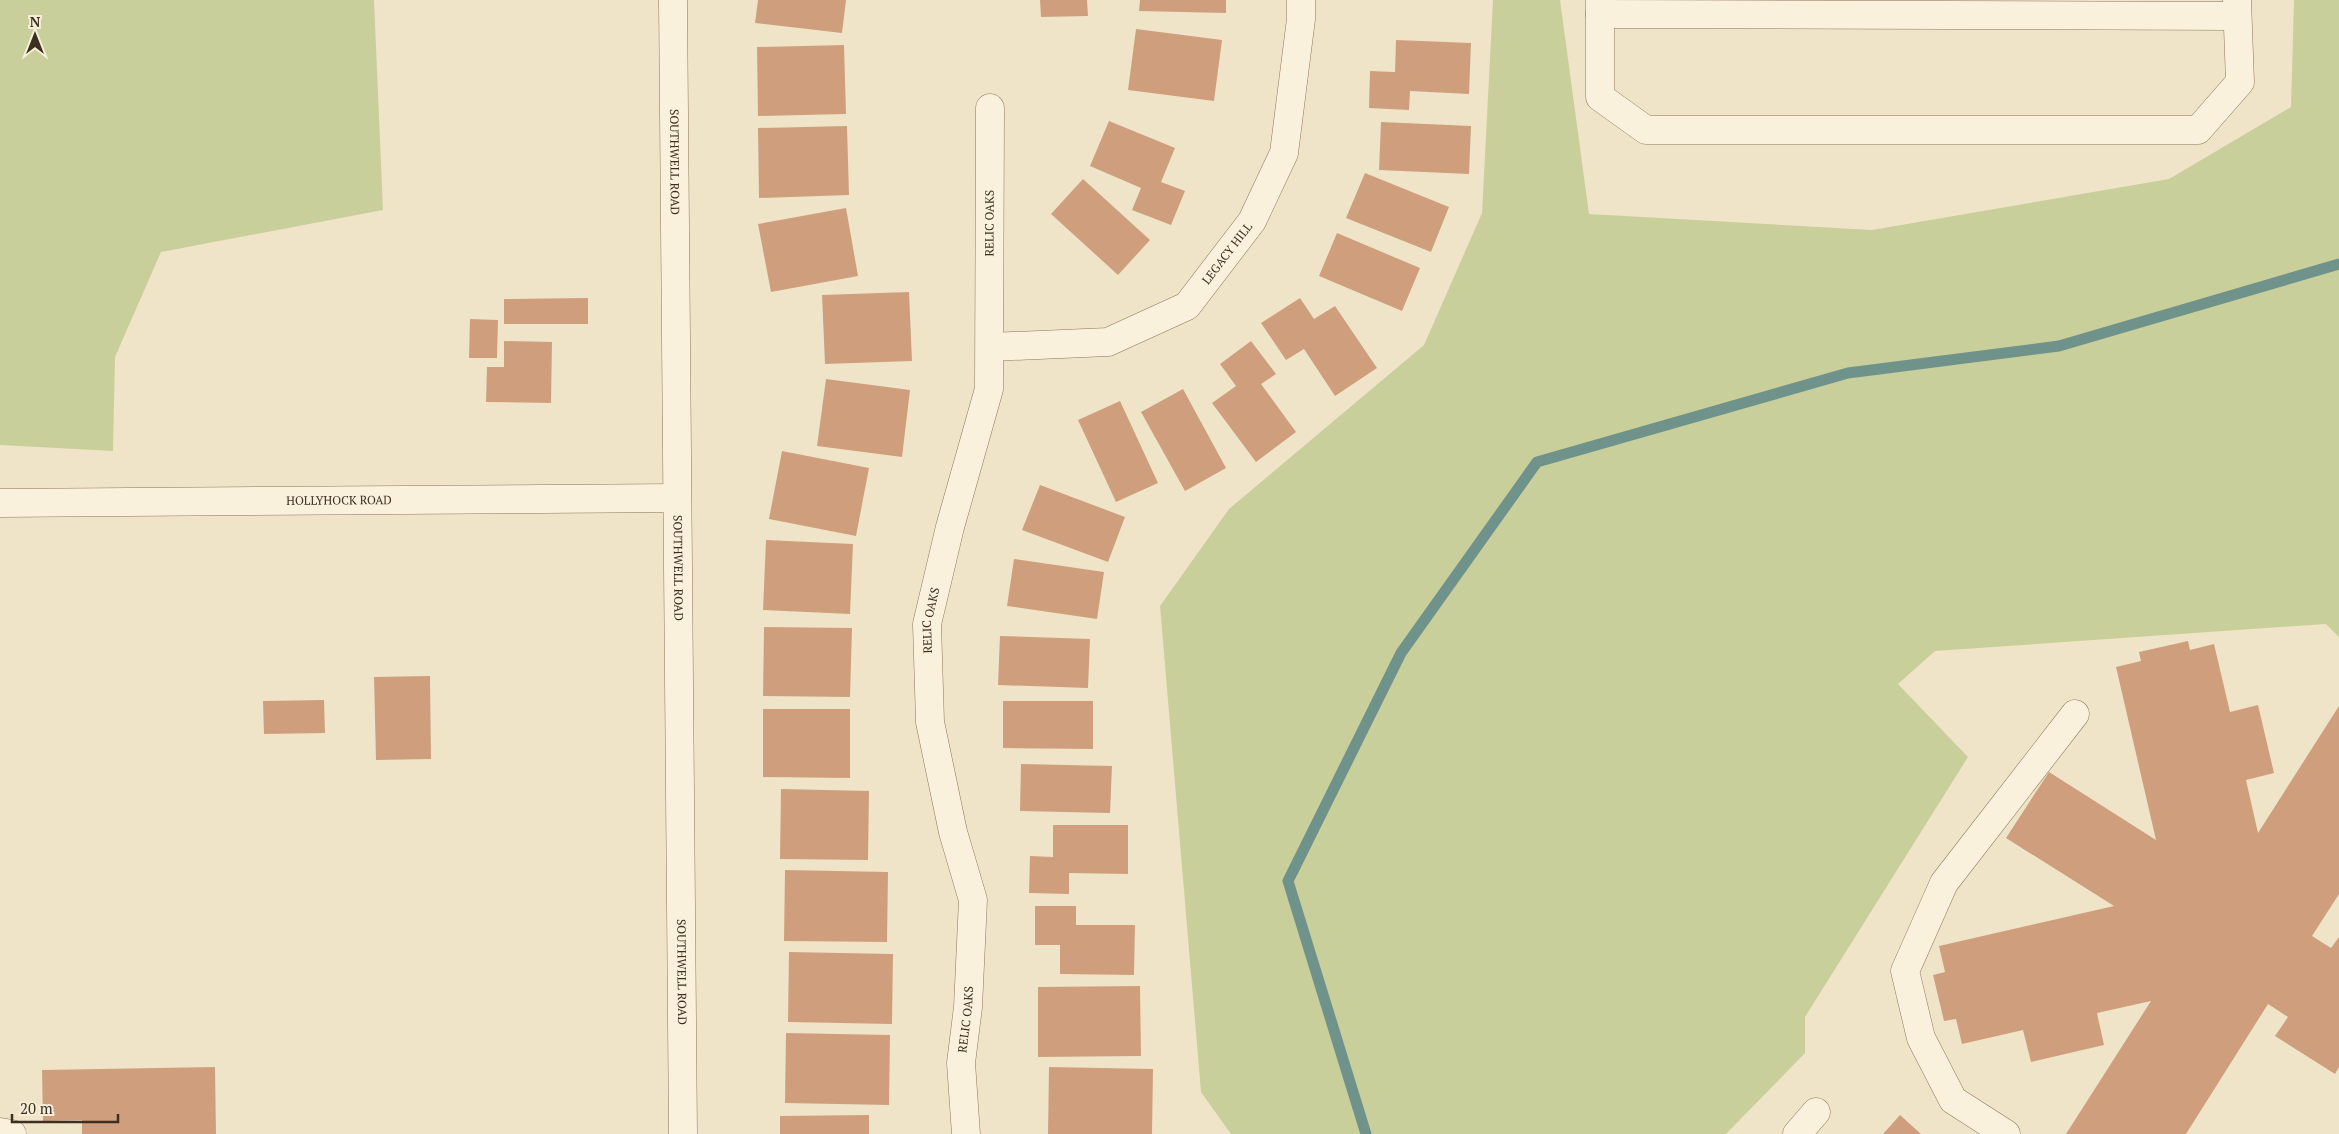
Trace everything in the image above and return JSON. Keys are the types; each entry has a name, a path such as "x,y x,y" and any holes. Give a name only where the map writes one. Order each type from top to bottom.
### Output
{"street":[{"name":"SOUTHWELL ROAD","path":"673,0 683,1134"},
{"name":"LEGACY HILL","path":"990,347 1108,342 1187,306 1252,221 1284,153 1301,19 1301,0"},
{"path":"1600,7 2237,8 2240,82 2198,130 1646,130 1600,97 1600,7"},
{"name":"RELIC OAKS","path":"966,1134 962,1063 968,1007 973,900 953,832 930,722 927,624 950,528 989,389 990,108"},
{"name":"HOLLYHOCK ROAD","path":"0,503 677,498"},
{"path":"2006,1134 1953,1100 1921,1038 1905,971 1944,883 2075,714"},
{"path":"1797,1134 1816,1112"},
{"path":"0,1132 12,1134"}],"green space":[{"path":"0,0 374,0 383,210 161,252 115,357 113,451 0,445"},
{"path":"1493,0 1560,0 1589,214 1872,230 2169,179 2291,107 2294,0 2339,0 2339,637 2326,624 1935,651 1898,684 1968,757 1805,1017 1805,1053 1726,1134 1231,1134 1201,1092 1160,606 1229,509 1424,345 1482,213"}],"building":[{"path":"758,0 846,0 842,33 755,23"},
{"path":"1040,0 1087,0 1088,16 1041,17"},
{"path":"1140,0 1226,0 1226,13 1139,11"},
{"path":"1136,29 1222,40 1214,101 1128,90"},
{"path":"1396,40 1471,43 1469,94 1410,91 1409,110 1369,108 1370,71 1395,72"},
{"path":"844,45 846,114 758,116 757,47"},
{"path":"1109,121 1175,148 1161,182 1185,191 1171,225 1132,210 1141,188 1090,166"},
{"path":"1381,122 1471,126 1469,174 1379,170"},
{"path":"847,126 849,195 759,198 758,128"},
{"path":"1365,173 1449,207 1431,252 1346,218"},
{"path":"1083,179 1150,240 1118,275 1051,214"},
{"path":"846,208 858,276 771,292 758,224"},
{"path":"1337,233 1420,268 1402,311 1319,276"},
{"path":"909,292 912,361 825,364 822,295"},
{"path":"588,298 588,324 504,324 504,299"},
{"path":"1300,298 1314,319 1335,306 1377,368 1335,396 1304,349 1286,360 1261,323"},
{"path":"470,319 498,320 497,358 469,358"},
{"path":"504,341 552,342 551,403 486,402 487,367 504,367"},
{"path":"1251,341 1276,374 1261,384 1296,432 1256,462 1212,403 1236,386 1220,364"},
{"path":"826,379 910,390 902,457 817,446"},
{"path":"1183,389 1226,468 1185,491 1141,412"},
{"path":"1120,401 1158,483 1116,502 1078,420"},
{"path":"782,451 869,468 856,536 769,519"},
{"path":"1040,485 1125,517 1108,562 1022,530"},
{"path":"766,540 853,544 850,614 763,610"},
{"path":"1014,559 1104,572 1097,619 1007,606"},
{"path":"764,627 852,628 850,697 763,696"},
{"path":"1000,636 1090,639 1088,688 998,685"},
{"path":"2188,641 2190,650 2214,644 2230,712 2258,705 2274,773 2246,780 2258,833 2339,706 2339,894 2312,936 2331,948 2339,937 2339,1067 2335,1074 2275,1036 2288,1017 2268,1004 2186,1134 2066,1134 2151,1001 2097,1013 2104,1045 2031,1062 2023,1030 1962,1044 1956,1019 1944,1021 1933,975 1945,972 1939,946 2114,906 2006,838 2049,772 2156,840 2116,667 2141,661 2139,652"},
{"path":"430,676 431,759 376,760 374,677"},
{"path":"324,700 325,733 264,734 263,701"},
{"path":"1003,701 1093,701 1093,749 1003,748"},
{"path":"763,709 850,709 850,778 763,777"},
{"path":"1021,764 1112,766 1110,813 1020,811"},
{"path":"781,789 869,791 868,860 780,859"},
{"path":"1053,825 1128,825 1128,874 1069,873 1069,894 1029,893 1030,856 1053,857"},
{"path":"785,870 888,872 887,942 784,941"},
{"path":"1035,906 1076,906 1076,925 1135,925 1134,975 1060,974 1060,945 1035,945"},
{"path":"789,952 893,954 892,1024 788,1022"},
{"path":"1140,986 1141,1056 1038,1057 1038,987"},
{"path":"786,1033 890,1035 889,1105 785,1103"},
{"path":"215,1067 216,1134 82,1134 82,1120 43,1121 42,1070"},
{"path":"1049,1067 1153,1069 1152,1134 1048,1134"},
{"path":"869,1115 869,1134 780,1134 780,1116"},
{"path":"1900,1115 1921,1134 1883,1134"}],"waterway":[{"path":"1366,1134 1288,881 1401,653 1537,462 1848,373 2059,346 2339,264"}]}
